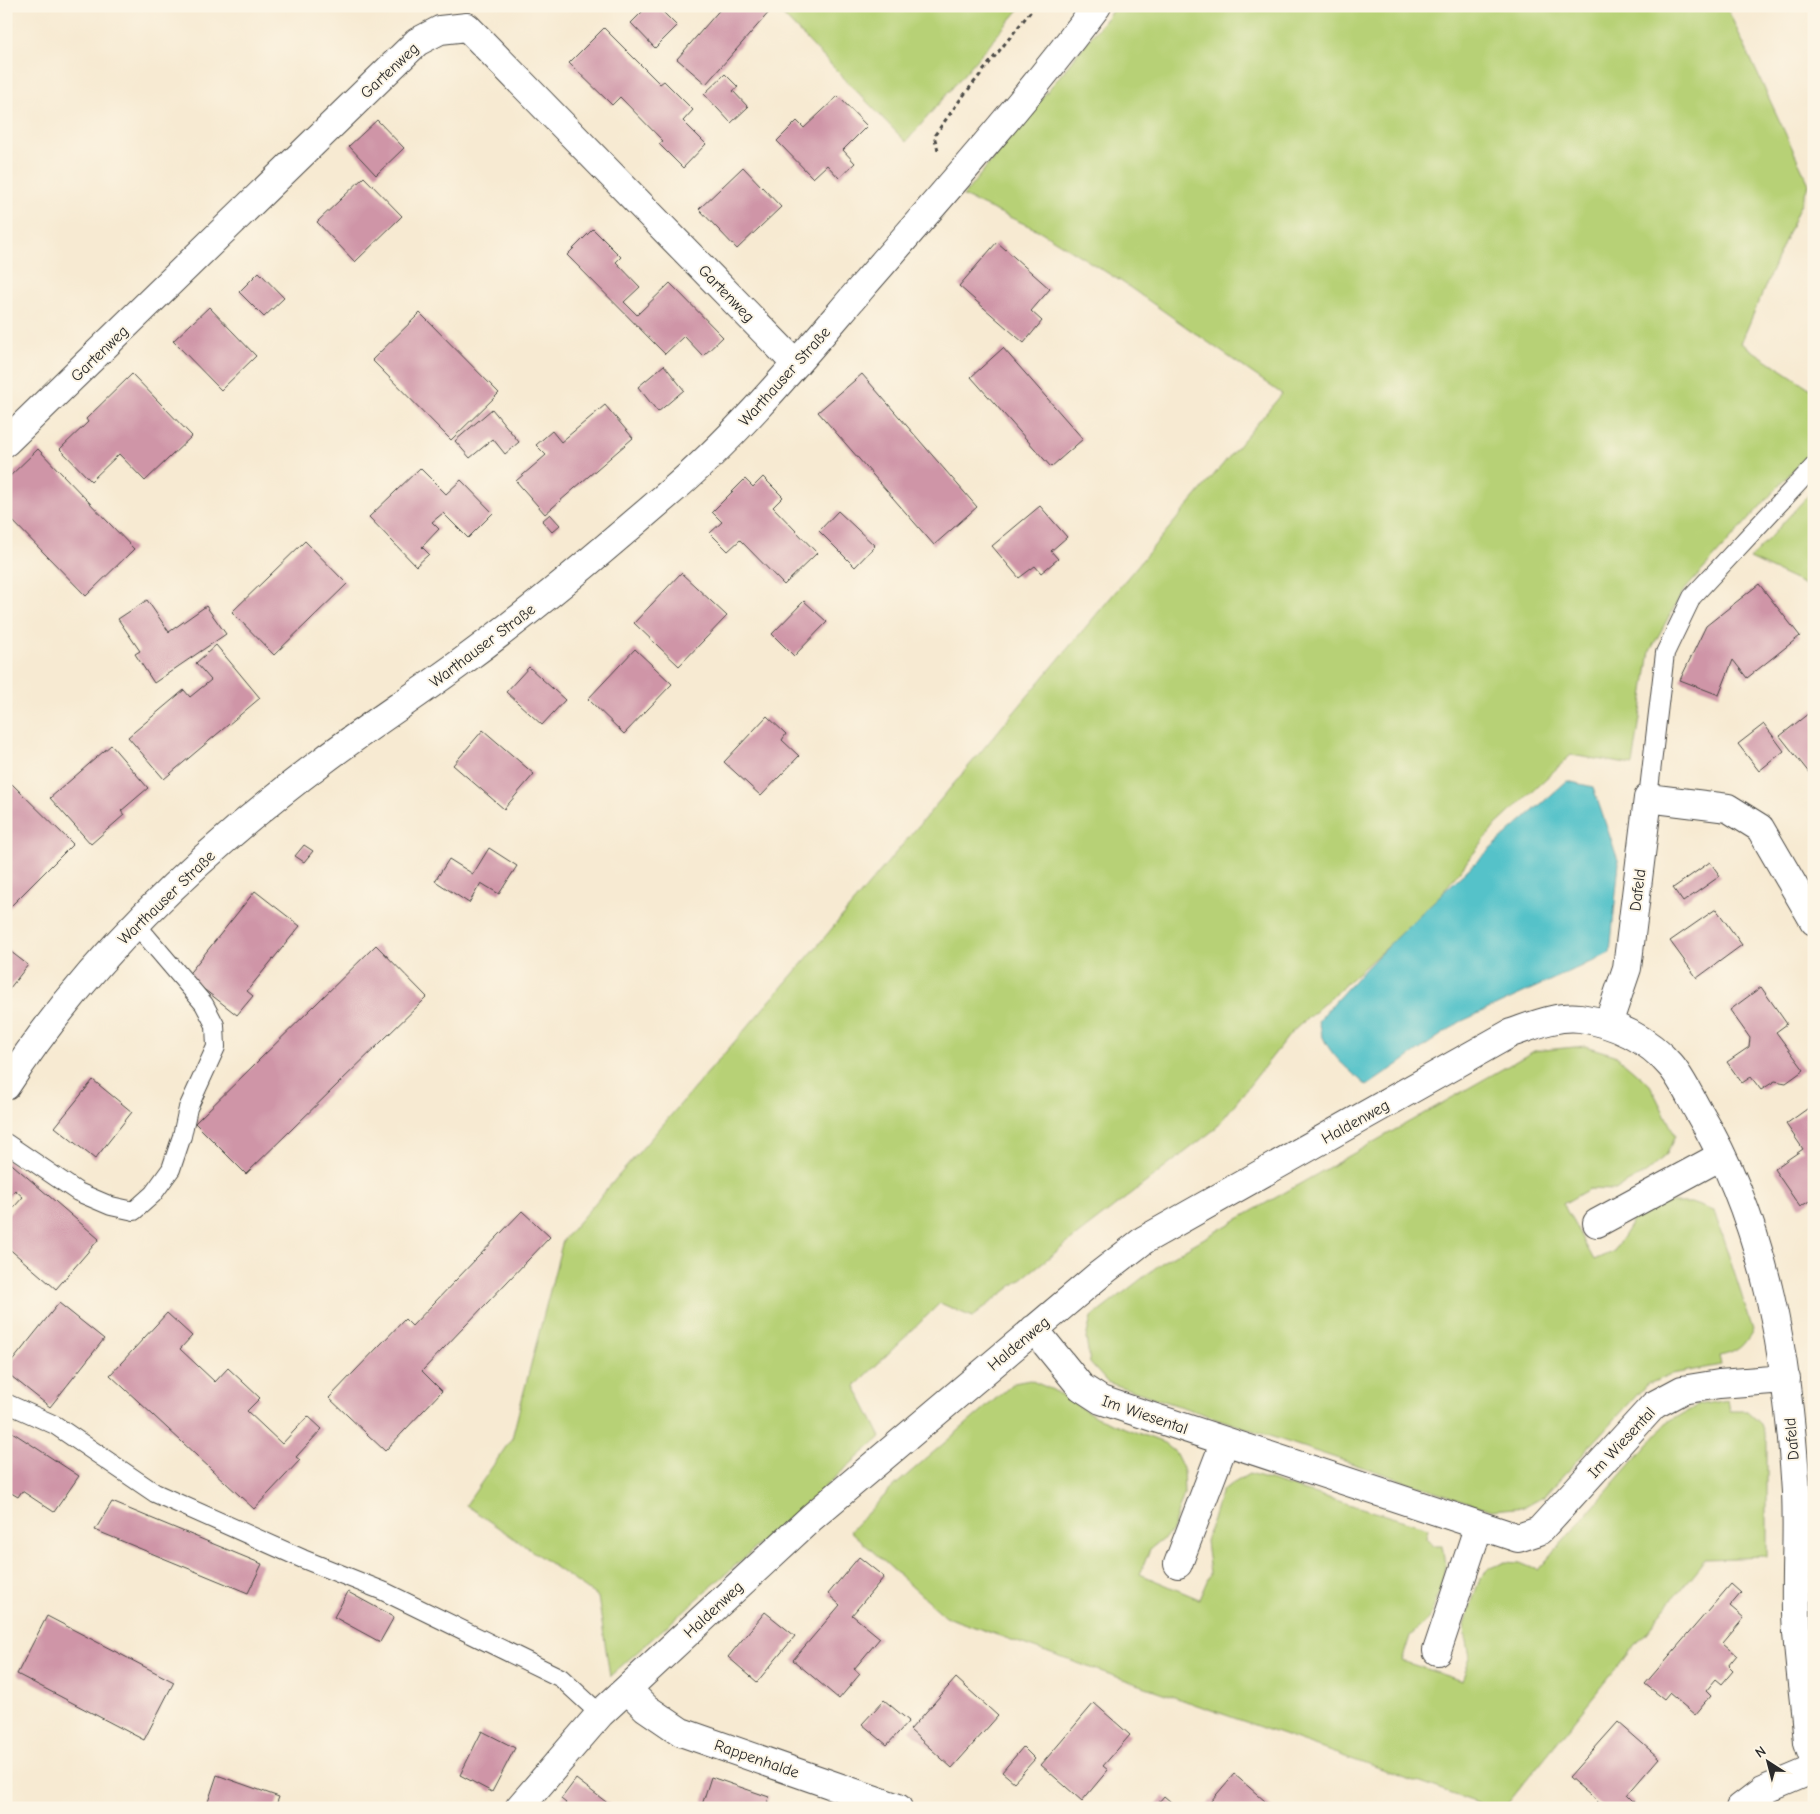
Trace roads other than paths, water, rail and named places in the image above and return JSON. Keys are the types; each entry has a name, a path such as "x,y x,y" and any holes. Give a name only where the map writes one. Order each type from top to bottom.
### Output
{"street":[{"name":"Warthauser Straße","path":"6,1086 23,1060 135,923 251,818 323,760 466,659 572,575 671,492 728,437 796,364 947,190 1097,6"},
{"name":"Gartenweg","path":"6,442 417,42 440,30 466,27 796,364"},
{"path":"1648,798 1728,808 1760,828 1814,921"},
{"name":"Dafeld","path":"1648,798 1628,968 1608,1024 1643,1040 1672,1067 1711,1132 1742,1204 1767,1278 1778,1323 1786,1379 1796,1494 1796,1614 1808,1744 1814,1760"},
{"name":"Haldenweg","path":"519,1808 600,1714 811,1518 1034,1329 1144,1240 1511,1033 1551,1020 1578,1018 1608,1024"},
{"path":"1597,1223 1721,1156"},
{"name":"Im Wiesental","path":"1034,1329 1081,1387 1101,1400 1518,1538 1539,1531 1654,1404 1682,1390 1719,1384 1786,1379"},
{"path":"1178,1564 1225,1441"},
{"path":"1437,1651 1478,1525"},
{"name":"Rappenhalde","path":"628,1689 646,1708 680,1732 898,1808"},
{"path":"1740,1808 1762,1791 1814,1769"}],"lane":[{"path":"1648,798 1665,653 1692,597 1814,466"},
{"path":"6,1143 78,1192 111,1206 134,1211 152,1194 170,1169 182,1136 188,1108 216,1047 215,1025 204,1004 135,923"},
{"path":"6,1403 55,1425 155,1493 303,1560 383,1591 561,1678 600,1714"}],"water":[{"path":"1567,781 1593,787 1619,863 1610,953 1460,1022 1367,1086 1336,1058 1325,1041 1318,1021 1376,957 1407,927 1470,867"}]}
